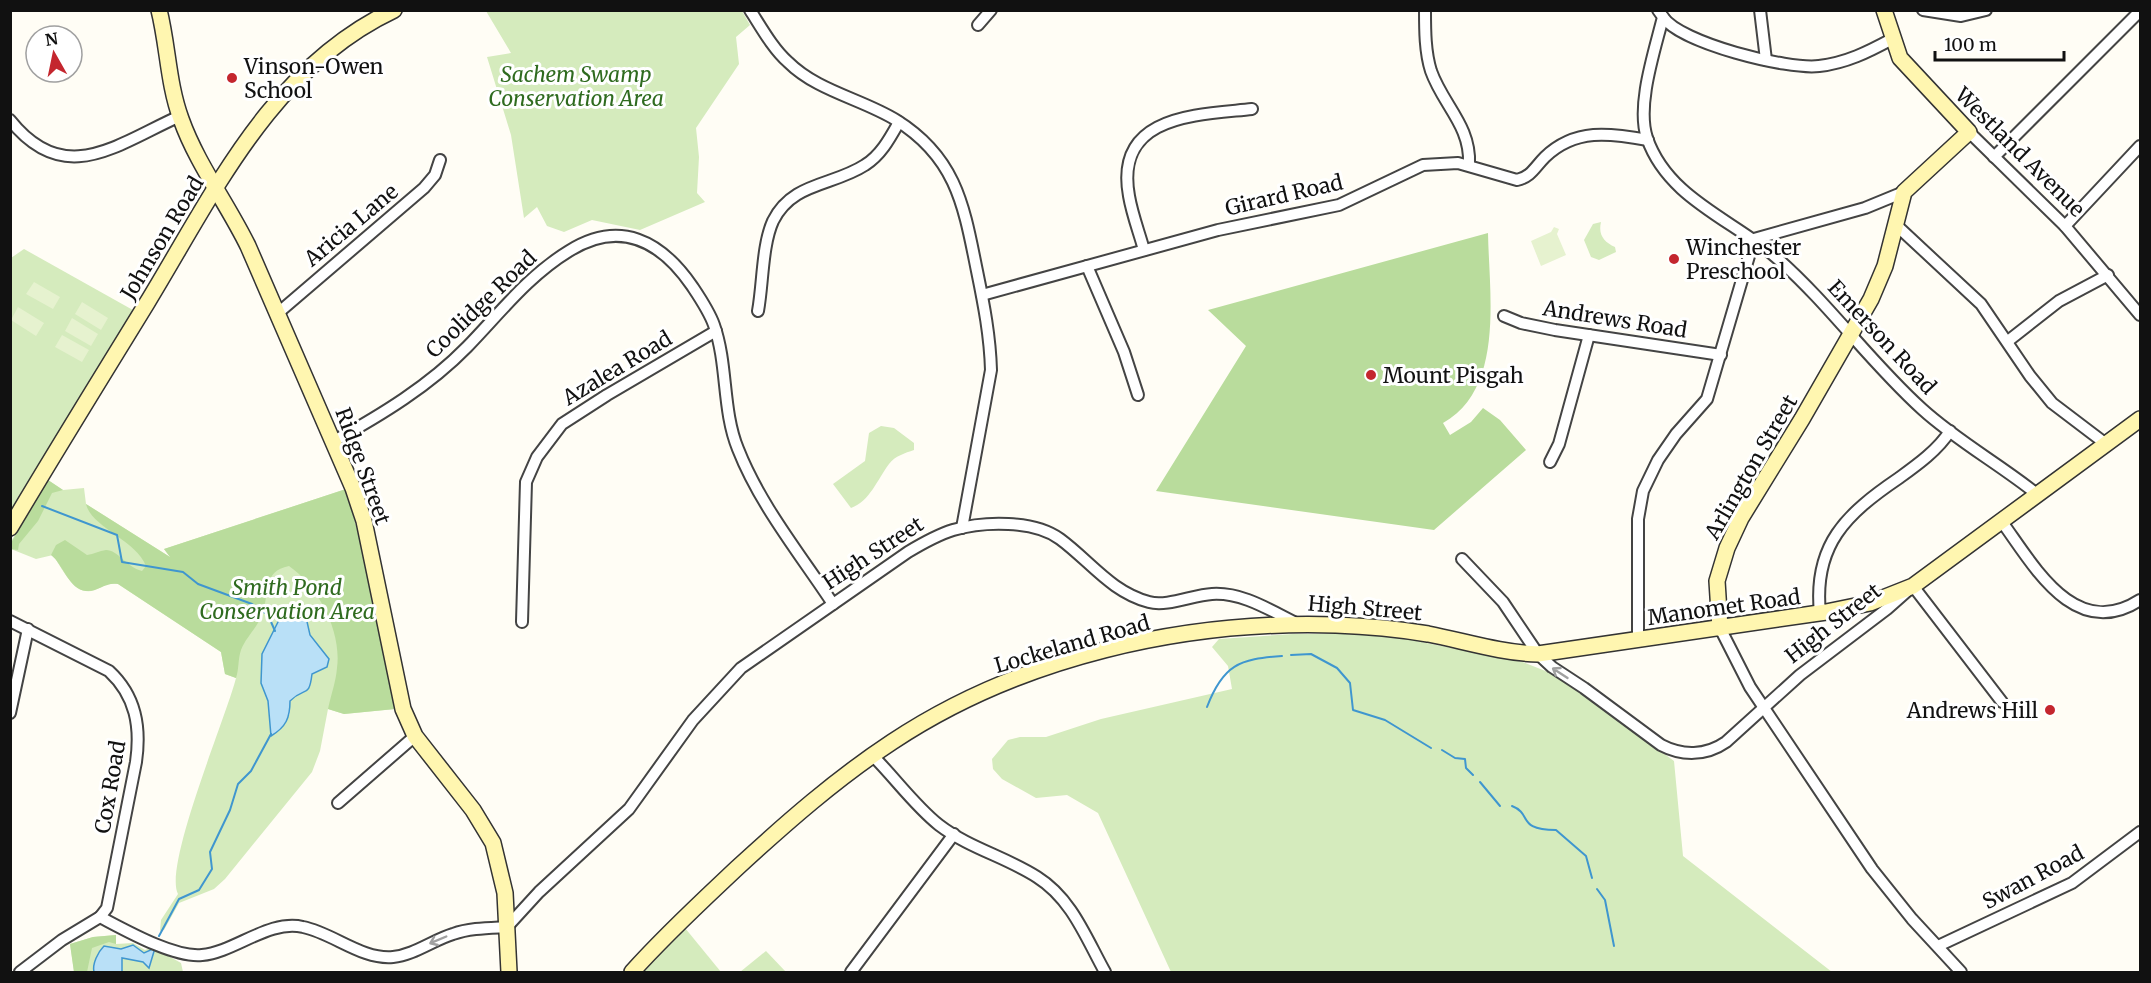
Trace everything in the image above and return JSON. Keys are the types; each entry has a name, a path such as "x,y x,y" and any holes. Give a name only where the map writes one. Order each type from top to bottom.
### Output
{"street":[{"name":"Ridge Street","path":"159,10 180,116 216,188 235,218 334,441 364,521 403,709 415,736 473,810 493,843 505,893 509,972"},
{"name":"Johnson Road","path":"10,528 216,188 284,91 318,57 370,21 394,10"},
{"path":"750,10 787,62 809,79 898,122 930,148 958,191 968,222 989,326 990,370 962,528"},
{"path":"978,25 991,10"},
{"path":"1425,10 1428,58 1441,92 1465,131 1469,146 1469,164"},
{"path":"1760,10 1766,60"},
{"name":"Westland Avenue","path":"1884,10 1892,39 1908,70 2065,226 2140,315"},
{"path":"1923,10 1961,16 1986,10"},
{"path":"1994,157 2140,11"},
{"path":"1661,14 1681,32 1726,51 1766,60 1816,67 1848,61 1892,39"},
{"name":"Emerson Road","path":"1661,14 1647,85 1645,110 1648,140 1671,177 1697,204 1754,239 1825,303 1899,387 1950,431 2038,495"},
{"path":"1144,250 1128,186 1129,166 1139,143 1150,131 1171,119 1252,109"},
{"path":"10,120 36,146 55,155 75,157 96,154 180,116"},
{"path":"758,311 768,238 782,206 803,190 864,166 884,148 898,122"},
{"name":"Girard Road","path":"982,295 1218,230 1339,205 1424,165 1447,162 1469,164 1503,178 1517,180 1526,178 1550,152 1580,136 1594,132 1648,140"},
{"path":"1638,641 1638,519 1643,490 1658,460 1676,434 1707,399 1722,355 1754,239 1865,208 1904,192 1969,132"},
{"path":"2065,226 2140,146"},
{"name":"Aricia Lane","path":"278,313 424,188 435,175 440,160"},
{"name":"Arlington Street","path":"1904,192 1885,266 1871,298 1802,419 1741,518 1727,548 1717,581 1720,628 1764,708 1872,870 1912,919 1961,972"},
{"path":"1895,224 1981,304 2048,399 2106,444"},
{"name":"Coolidge Road","path":"334,441 420,387 467,347 505,304 535,276 587,241 619,235 649,243 666,254 701,299 716,331 737,447 762,497 833,603"},
{"path":"1087,266 1124,352 1138,395"},
{"path":"2008,342 2059,301 2108,275"},
{"name":"Andrews Road","path":"1504,316 1521,323 1722,355"},
{"name":"Azalea Road","path":"522,622 525,493 526,482 537,457 562,424 607,394 716,331"},
{"path":"1550,462 1558,444 1589,335"},
{"name":"High Street","path":"507,927 539,892 629,809 680,737 717,691 741,668 833,603 930,539 962,528 1011,525 1035,528 1059,538 1106,580 1129,596 1152,603 1213,594 1232,596 1256,603 1301,626 1346,626 1425,634 1497,650 1538,654 1552,667 1661,745 1686,754 1718,747 1800,675 1887,609 1913,586 2140,418"},
{"path":"1820,614 1820,572 1829,546 1852,514 1916,466 1945,439 1950,431"},
{"path":"2002,522 2048,584 2068,602 2085,609 2102,611 2120,609 2140,600"},
{"path":"1462,559 1503,602 1538,654"},
{"path":"1913,586 2002,702"},
{"name":"Manomet Road","path":"1538,654 1820,614 1870,603 1913,586"},
{"name":"Cox Road","path":"10,621 109,671 122,683 136,716 139,740 136,762 107,908 100,917"},
{"name":"Lockeland Road","path":"633,972 665,935 801,809 895,740 983,692 1044,669 1102,652 1191,633 1240,627 1301,626"},
{"path":"10,713 28,629"},
{"path":"338,803 415,736"},
{"path":"873,756 938,824 1049,886 1075,915 1105,972"},
{"name":"Swan Road","path":"1938,946 2072,883 2140,832"},
{"path":"850,972 954,834"},
{"path":"21,972 62,940 100,917 151,941 189,955 215,952 272,930 295,926 311,930 377,957 396,957 452,934 481,928 507,927"}],"green space":[{"name":"Sachem Swamp Conservation Area","path":"486,11 742,11 750,25 736,37 739,64 696,128 699,157 697,193 705,202 640,230 592,220 564,232 547,226 537,207 524,218 511,135 487,57 511,53"},
{"path":"1601,222 1600,231 1603,238 1615,247 1616,252 1599,260 1591,257 1584,240 1593,224"},
{"path":"1554,227 1559,229 1557,234 1566,255 1541,266 1531,241 1551,232"},
{"name":"Mount Pisgah","path":"1488,233 1491,311 1485,364 1476,387 1463,407 1443,423 1450,435 1471,422 1483,408 1500,420 1526,450 1434,530 1156,491 1246,346 1208,310"},
{"path":"24,249 140,314 11,528 11,258"},
{"path":"34,282 60,297 53,309 26,294"},
{"path":"82,302 108,318 101,330 75,314"},
{"path":"18,307 44,323 36,336 11,320"},
{"path":"72,318 98,334 91,346 65,331"},
{"path":"62,335 89,350 82,362 55,347"},
{"path":"881,426 894,428 914,443 914,450 891,461 868,495 858,505 851,508 833,484 865,461 869,433"},
{"name":"Smith Pond Conservation Area","path":"48,480 63,490 84,488 86,504 170,557 164,549 346,489 369,575 395,709 344,714 328,709 320,751 312,772 225,879 214,889 179,903 164,930 160,931 161,920 178,894 176,878 179,854 187,823 236,678 225,674 221,652 118,584 109,584 95,590 81,590 65,574 53,555 36,559 11,549 10,543","holes":["263,687 290,701 290,714 271,735 268,701"]},
{"path":"48,480 63,490 52,493 38,521 19,544 18,550 11,549 11,543"},
{"name":"Smith Pond Conservation Area","path":"346,489 369,575 395,709 344,714 328,709 337,668 336,639 326,611 318,597 300,575 289,566 275,573 268,584 260,619 241,650 236,678 225,674 221,652 118,584 109,584 90,591 80,590 71,582 51,555 56,545 65,540 87,555 106,550 136,569 142,571 146,566 133,549 96,520 86,504 170,557 164,549"},
{"path":"1293,634 1396,637 1523,662 1548,672 1583,694 1674,761 1683,856 1832,972 1171,972 1098,813 1067,795 1036,798 1002,779 993,769 992,759 1008,740 1020,737 1046,737 1101,719 1232,689 1228,666 1212,647 1219,639"},
{"path":"685,928 721,972 642,972"},
{"path":"116,935 116,944 133,943 145,950 152,947 181,963 183,972 74,972 70,944 93,937"},
{"path":"116,935 116,944 109,942 92,948 87,972 74,972 70,944 93,937"},
{"path":"766,951 786,972 740,972"}],"water":[{"path":"299,607 306,617 310,635 329,659 327,667 312,674 308,690 290,701 286,721 271,736 268,701 261,683 262,654 281,616"},
{"path":"133,945 144,953 155,948 149,968 143,962 122,958 122,972 94,972 96,958 104,946 121,949"}],"waterway":[{"path":"42,506 117,535 122,562 183,572 198,584 252,604 268,615 275,631"},
{"path":"1291,655 1311,654 1337,668 1350,683 1353,710 1385,720 1431,748"},
{"path":"1207,707 1219,682 1234,667 1254,659 1282,656"},
{"path":"159,936 179,899 199,890 212,869 210,852 230,810 238,784 251,771 271,734"},
{"path":"1442,750 1455,758 1465,759 1466,768 1473,775"},
{"path":"1480,782 1500,806"},
{"path":"1512,806 1522,813 1530,825 1556,830 1586,856 1592,878"},
{"path":"1597,889 1605,900 1614,946"}],"place":[{"name":"Vinson-Owen School","path":"232,78"},
{"name":"Winchester Preschool","path":"1674,259"},
{"name":"Mount Pisgah","path":"1371,375"},
{"name":"Andrews Hill","path":"2050,710"}]}
